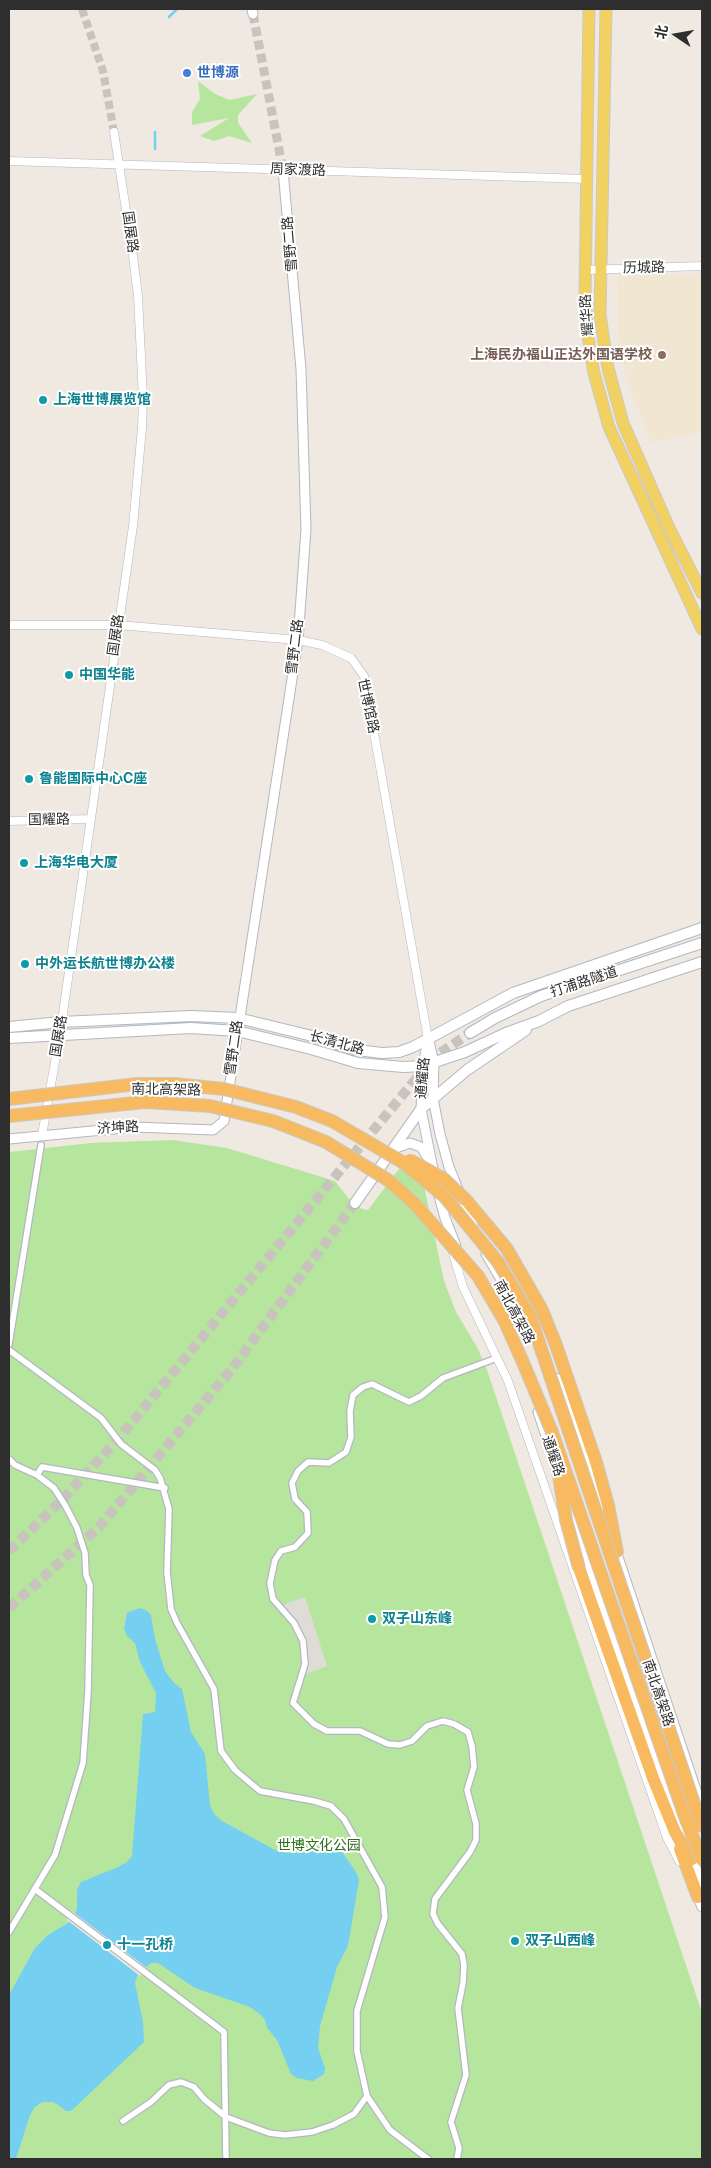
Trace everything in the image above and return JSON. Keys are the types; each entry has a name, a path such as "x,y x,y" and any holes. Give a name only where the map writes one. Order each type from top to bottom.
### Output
{"highway":[{"name":"南北高架路","path":"9,1099 137,1084 174,1084 224,1089 296,1107 332,1121 404,1163 444,1196 498,1262 530,1316 702,1827"},
{"name":"南北高架路","path":"9,1116 145,1102 210,1106 273,1121 326,1142 388,1180 414,1203 478,1276 504,1320 552,1432 686,1817 697,1859"},
{"path":"375,1145 410,1160 444,1179 466,1200 507,1249 542,1310 556,1345 596,1462 608,1505 617,1552"},
{"path":"552,1432 566,1520 579,1568 653,1778 700,1902"},
{"path":"675,1832 697,1859"}],"main road":[{"name":"耀华路","path":"589,9 584,297 594,373 609,427 702,629"},
{"name":"耀华路","path":"606,9 600,315 614,395 623,422 670,530 702,593"},
{"name":"长清北路","path":"9,1027 61,1022 191,1016 238,1018 308,1035 357,1050 382,1053 399,1052 428,1039 513,993 702,928"},
{"name":"打浦路隧道","path":"470,1033 495,1018 541,996 702,943"},
{"name":"长清北路","path":"9,1038 191,1028 236,1031 312,1049 358,1063 396,1067 423,1066 540,1021 568,1006 702,962"},
{"path":"354,1203 421,1109 467,1070 540,1021"}],"street":[{"name":"国展路","path":"42,1135 60,1034 133,521 143,398 137,288 114,132"},
{"name":"周家渡路","path":"9,161 120,166 587,178"},
{"name":"雪野二路","path":"224,1121 238,1018 298,640 306,529 301,369 283,170"},
{"name":"历城路","path":"585,270 702,266"},
{"name":"世博馆路","path":"9,625 118,625 298,640 322,645 351,658 364,676 428,1039"},
{"name":"国耀路","path":"9,820 90,819"},
{"name":"通耀路","path":"428,1039 434,1063 433,1098 449,1167 486,1254 542,1349 559,1383 576,1427 702,1808"},
{"name":"通耀路","path":"428,1039 423,1066 421,1109 430,1161 444,1218 454,1242 510,1345 530,1389 661,1777 697,1859 702,1883"},
{"name":"济坤路","path":"9,1139 134,1126 213,1130 224,1121"},
{"path":"393,1149 410,1143 421,1147 430,1161"},
{"path":"9,1344 42,1145"},
{"path":"444,1218 452,1254 463,1287 511,1390 667,1838 700,1902"},
{"path":"9,1350 101,1418 121,1444 155,1470 165,1488 169,1509 167,1572 171,1609 176,1623 214,1689 221,1751 235,1770 260,1791 331,1806 344,1819 382,1887 385,1917 357,2011 357,2050 367,2096 390,2130 428,2159"},
{"path":"457,2159 459,2148 452,2122 466,2075 458,2008 464,1983 464,1965 462,1954 438,1924 434,1914 435,1899 470,1852 476,1840 476,1824 467,1790 474,1767 472,1746 468,1732 454,1724 443,1721 427,1726 412,1741 400,1745 388,1744 360,1731 327,1731 314,1724 293,1703 305,1664 303,1641 294,1623 273,1599 270,1583 275,1560 281,1552 295,1547 308,1533 307,1512 295,1499 292,1483 298,1471 308,1462 329,1463 346,1452 351,1437 350,1411 354,1395 362,1387 372,1384 409,1402 421,1396 443,1378 497,1358"},
{"path":"9,1459 15,1465 54,1488 76,1528 85,1553 86,1575 90,1585 88,1692 82,1763 55,1855 9,1932"},
{"path":"36,1476 42,1467 165,1488"},
{"path":"35,1889 224,2032 226,2159"},
{"path":"123,2121 151,2102 169,2085 181,2082 194,2087 204,2099 226,2117 269,2133 286,2135 312,2132 333,2125 354,2114 367,2096"}],"shaded area":[{"name":"上海民办福山正达外国语学校","path":"702,274 702,431 652,443 626,378 618,333 617,276"},
{"path":"305,1597 327,1666 301,1676 305,1664 303,1641 279,1606"}],"green space":[{"path":"198,81 215,94 230,100 257,94 238,115 238,123 252,143 229,136 214,141 200,136 229,118 192,125 192,112 200,99"},
{"name":"世博文化公园","path":"172,1140 227,1148 335,1181 348,1198 362,1209 368,1210 408,1157 419,1162 444,1281 456,1312 477,1347 487,1370 702,2013 702,2159 9,2159 9,1152 91,1143"}],"water":[{"path":"139,1608 146,1610 151,1615 155,1639 165,1671 174,1683 182,1689 191,1732 205,1754 210,1805 214,1814 222,1821 277,1851 298,1853 321,1847 337,1849 342,1852 356,1872 359,1880 348,1946 337,1967 320,2026 318,2048 325,2068 324,2074 313,2081 297,2078 291,2074 277,2040 267,2028 265,2020 260,2014 250,2007 195,1988 158,1963 151,1963 138,1974 135,1983 143,2022 144,2042 71,2111 66,2111 52,2102 42,2102 35,2107 30,2115 16,2159 9,2159 9,1995 35,1948 48,1935 71,1921 77,1909 77,1890 81,1882 118,1867 127,1862 132,1856 143,1714 155,1712 156,1693 140,1662 135,1643 127,1636 124,1628 127,1613"}],"pier":[{"name":"十一孔桥","path":"73,1912 147,1968 140,1976 67,1920"}],"waterway":[{"path":"169,17 177,9"},
{"path":"155,132 155,149"}],"tunnel":[{"path":"82,9 103,71 114,132"},
{"path":"253,14 283,170"},
{"path":"9,1551 64,1498 119,1438 434,1057 470,1033"},
{"path":"9,1608 99,1527 231,1370 355,1203"}],"place":[{"name":"世博源","path":"187,73"},
{"name":"上海民办福山正达外国语学校","path":"662,355"},
{"name":"上海世博展览馆","path":"43,400"},
{"name":"中国华能","path":"69,675"},
{"name":"鲁能国际中心C座","path":"29,779"},
{"name":"上海华电大厦","path":"24,863"},
{"name":"中外运长航世博办公楼","path":"25,964"},
{"name":"双子山东峰","path":"372,1619"},
{"name":"双子山西峰","path":"515,1941"},
{"name":"十一孔桥","path":"107,1945"}]}
